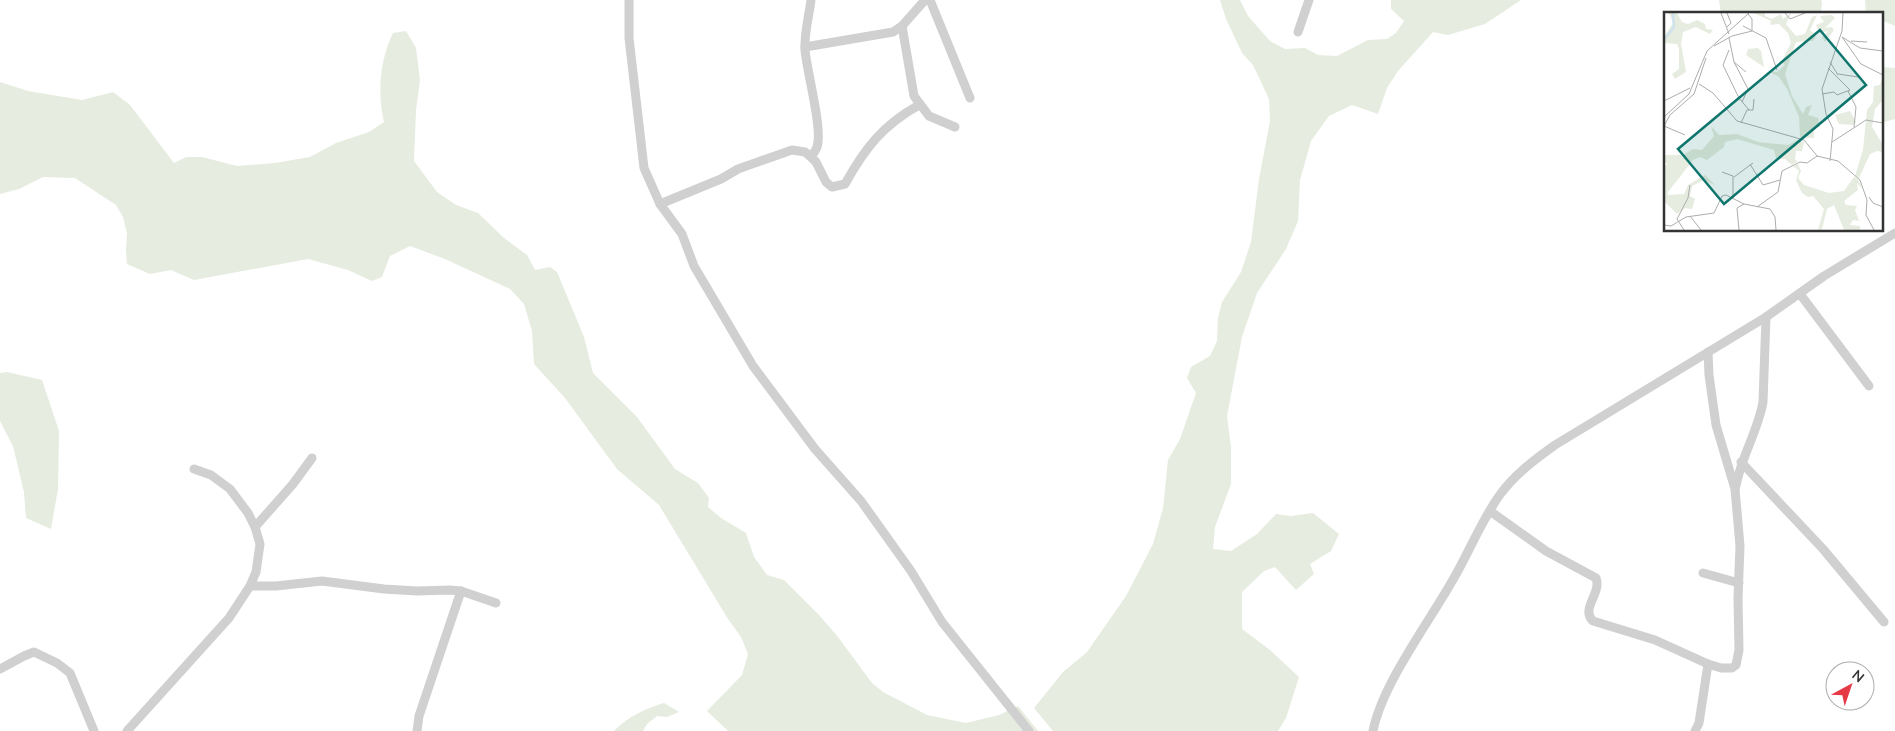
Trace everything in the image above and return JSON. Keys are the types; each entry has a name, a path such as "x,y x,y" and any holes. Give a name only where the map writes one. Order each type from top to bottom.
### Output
{"street":[{"path":"629,0 629,38 644,168 660,204 682,234 694,266 753,366 815,449 861,501 911,571 942,622 1029,731"},
{"path":"811,0 805,47 818,140 811,157"},
{"path":"805,47 893,32 902,26 925,0"},
{"path":"930,0 970,98"},
{"path":"1298,32 1309,0"},
{"path":"902,26 914,96 929,116 955,127"},
{"path":"660,204 721,179 738,169 792,150 805,152 811,157 816,162 826,182 832,187 845,184 858,160 873,142 898,117 919,105"},
{"path":"1373,731 1388,691 1452,582 1490,511 1508,484 1537,458 1766,318 1824,276 1895,233"},
{"path":"1800,294 1869,386"},
{"path":"1735,489 1741,462 1753,436 1762,408 1766,318"},
{"path":"1490,511 1546,551 1596,578 1598,582 1596,592 1587,613 1593,621 1655,640 1708,664 1721,668 1732,668 1738,661 1740,546 1735,489 1716,424 1709,375 1708,352"},
{"path":"255,527 293,484 312,458"},
{"path":"1741,462 1824,549 1884,622"},
{"path":"127,731 229,618 250,586 256,572 260,544 248,513 230,489 211,475 194,469"},
{"path":"1703,573 1739,583"},
{"path":"250,586 276,586 322,581 384,589 417,591 439,589 461,592 496,603"},
{"path":"417,731 424,698 461,592"},
{"path":"0,669 34,652 57,663 70,673 94,731"},
{"path":"1696,731 1708,664"}],"shaded area":[{"path":"1220,0 1240,0 1248,16 1270,41 1285,49 1305,48 1318,55 1337,56 1368,40 1387,39 1396,33 1404,21 1391,9 1391,0 1521,0 1485,24 1448,35 1433,32 1398,71 1387,88 1378,114 1352,105 1329,116 1311,141 1300,180 1298,221 1286,249 1257,293 1242,337 1227,416 1231,447 1231,484 1215,527 1213,549 1231,551 1257,534 1276,514 1291,516 1313,513 1339,534 1331,551 1310,564 1314,574 1296,590 1275,567 1264,571 1242,592 1242,629 1270,650 1299,677 1286,718 1278,731 1053,731 1034,708 1063,672 1087,652 1126,596 1153,544 1163,508 1168,460 1180,439 1196,393 1187,378 1191,367 1210,356 1217,341 1218,318 1222,302 1241,272 1251,242 1259,179 1270,121 1269,99 1253,65 1242,53 1226,19"},
{"path":"1719,0 1821,0 1822,2 1821,12 1721,12"},
{"path":"1865,0 1895,0 1895,26 1882,20 1882,12 1866,12"},
{"path":"406,31 416,48 420,80 416,110 414,161 437,192 456,205 478,213 504,238 527,255 535,270 550,267 557,272 584,337 593,373 637,417 675,469 698,483 709,498 708,507 721,518 746,533 754,557 767,575 784,580 819,615 872,683 883,692 927,715 966,723 999,715 1018,706 1038,731 728,731 707,711 742,675 748,654 741,637 728,619 659,505 617,469 565,398 534,364 532,331 524,304 510,289 445,259 410,246 390,256 382,277 372,281 348,270 308,259 194,280 171,270 150,274 127,264 127,233 123,217 116,205 75,178 43,177 19,189 0,194 0,82 28,91 82,100 113,92 130,105 174,163 186,157 202,157 237,166 275,163 310,157 336,143 369,132 384,122 380,88 385,54 393,33"},
{"path":"1882,67 1895,68 1895,119 1882,123"},
{"path":"7,372 42,380 59,431 58,489 51,529 26,518 24,492 13,446 0,421 0,373"},
{"path":"664,703 679,712 667,717 657,716 647,724 643,731 614,731 625,721 637,714"}]}
